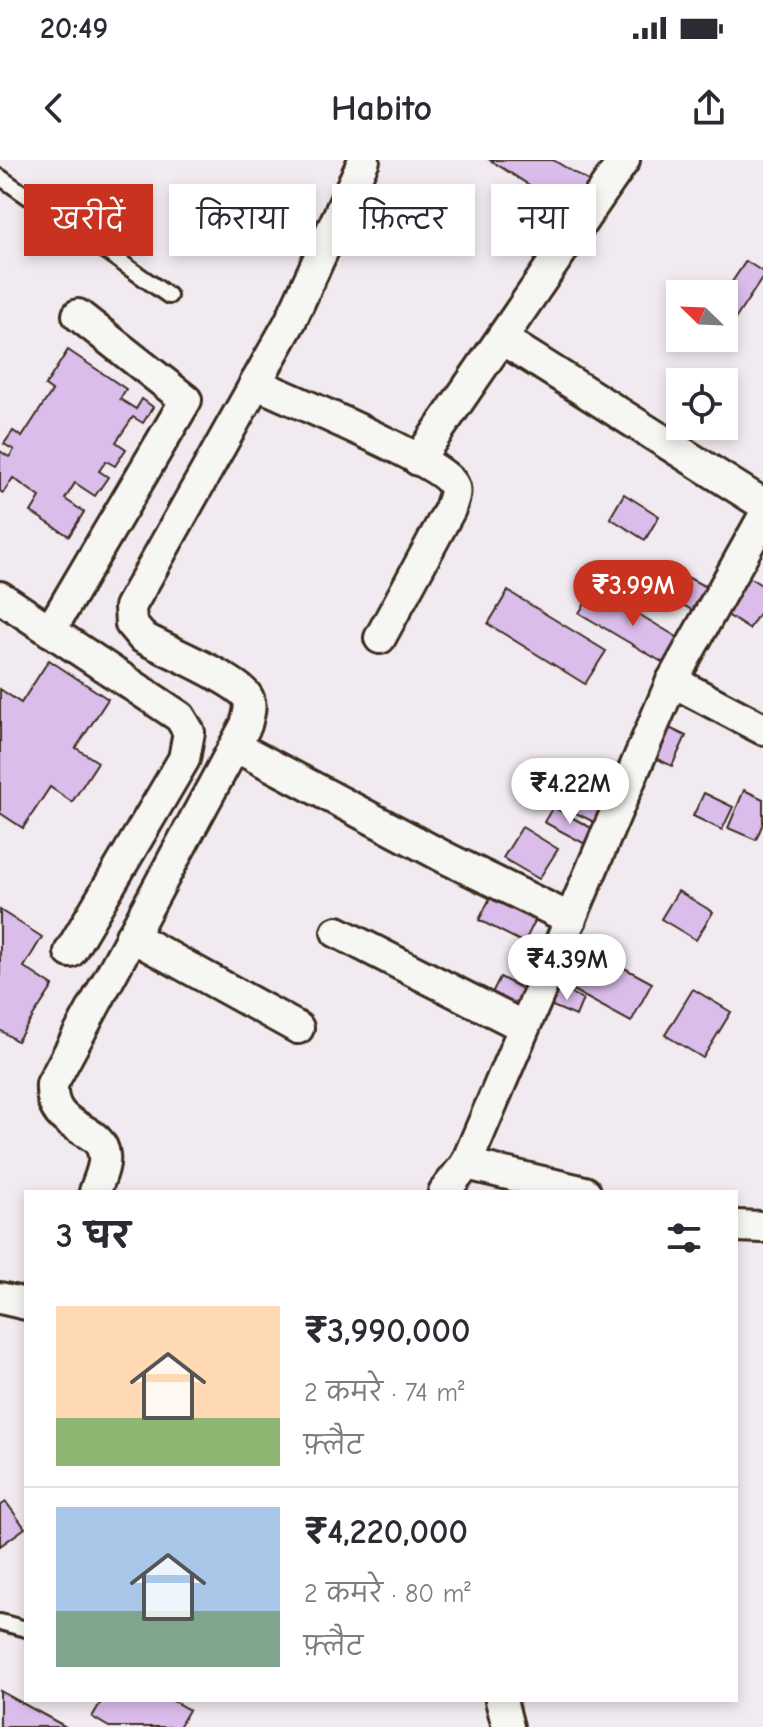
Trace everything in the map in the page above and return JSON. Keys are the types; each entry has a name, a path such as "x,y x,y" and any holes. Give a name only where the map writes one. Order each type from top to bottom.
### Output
{"street":[{"path":"96,1190 105,1158 102,1148 58,1114 51,1101 52,1084 248,717 247,697 232,685 142,637 131,624 130,607 290,322 364,160"},
{"path":"418,460 624,160"},
{"path":"50,631 186,400 78,315"},
{"path":"502,339 763,504"},
{"path":"255,383 418,460 442,473 456,491 450,509 380,638"},
{"path":"446,1190 466,1164 672,681 763,518"},
{"path":"0,597 180,717 189,732 184,759 70,952"},
{"path":"672,681 763,729"},
{"path":"235,746 446,858 571,919"},
{"path":"337,932 524,1027"},
{"path":"131,936 298,1028"},
{"path":"466,1164 576,1190"},
{"path":"738,1226 763,1227"},
{"path":"0,1298 24,1304"},
{"path":"502,1702 508,1727"}],"lane":[{"path":"0,177 169,296"},
{"path":"0,1622 24,1628"}],"building":[{"path":"490,160 553,160 593,184 528,184"},
{"path":"746,261 763,272 763,277 738,315 738,280 733,280"},
{"path":"68,350 126,389 120,399 136,409 142,399 153,407 143,423 133,417 116,442 126,449 115,466 106,461 99,471 108,477 95,496 75,483 65,499 84,512 69,536 31,512 40,497 13,478 3,493 0,491 0,451 9,457 14,450 4,444 13,431 22,437 52,391 45,386"},
{"path":"624,494 659,516 645,540 610,518"},
{"path":"670,568 706,587 694,611 658,591"},
{"path":"742,573 763,586 763,607 749,629 718,609"},
{"path":"595,588 687,643 672,668 579,613"},
{"path":"508,591 606,651 585,684 488,624"},
{"path":"49,660 108,699 76,748 98,762 72,802 50,787 23,828 0,813 0,689 21,703"},
{"path":"663,725 686,736 672,766 649,755"},
{"path":"563,786 606,807 598,824 555,803"},
{"path":"744,790 763,799 763,823 756,840 728,828"},
{"path":"704,793 733,807 722,830 693,816"},
{"path":"553,807 595,830 587,845 544,822"},
{"path":"522,827 558,849 539,879 503,858"},
{"path":"497,884 542,907 524,943 479,920"},
{"path":"678,891 713,912 696,940 661,919"},
{"path":"0,910 42,937 24,967 53,986 17,1041 0,1030"},
{"path":"578,943 652,983 631,1022 556,981"},
{"path":"500,977 531,993 521,1012 490,997"},
{"path":"558,988 583,999 576,1016 550,1005"},
{"path":"693,989 731,1012 703,1058 665,1035"},
{"path":"6,1502 24,1529 0,1546 0,1506"},
{"path":"0,1691 66,1727 0,1727"},
{"path":"101,1702 175,1702 189,1710 179,1727 109,1727 92,1717"}]}
